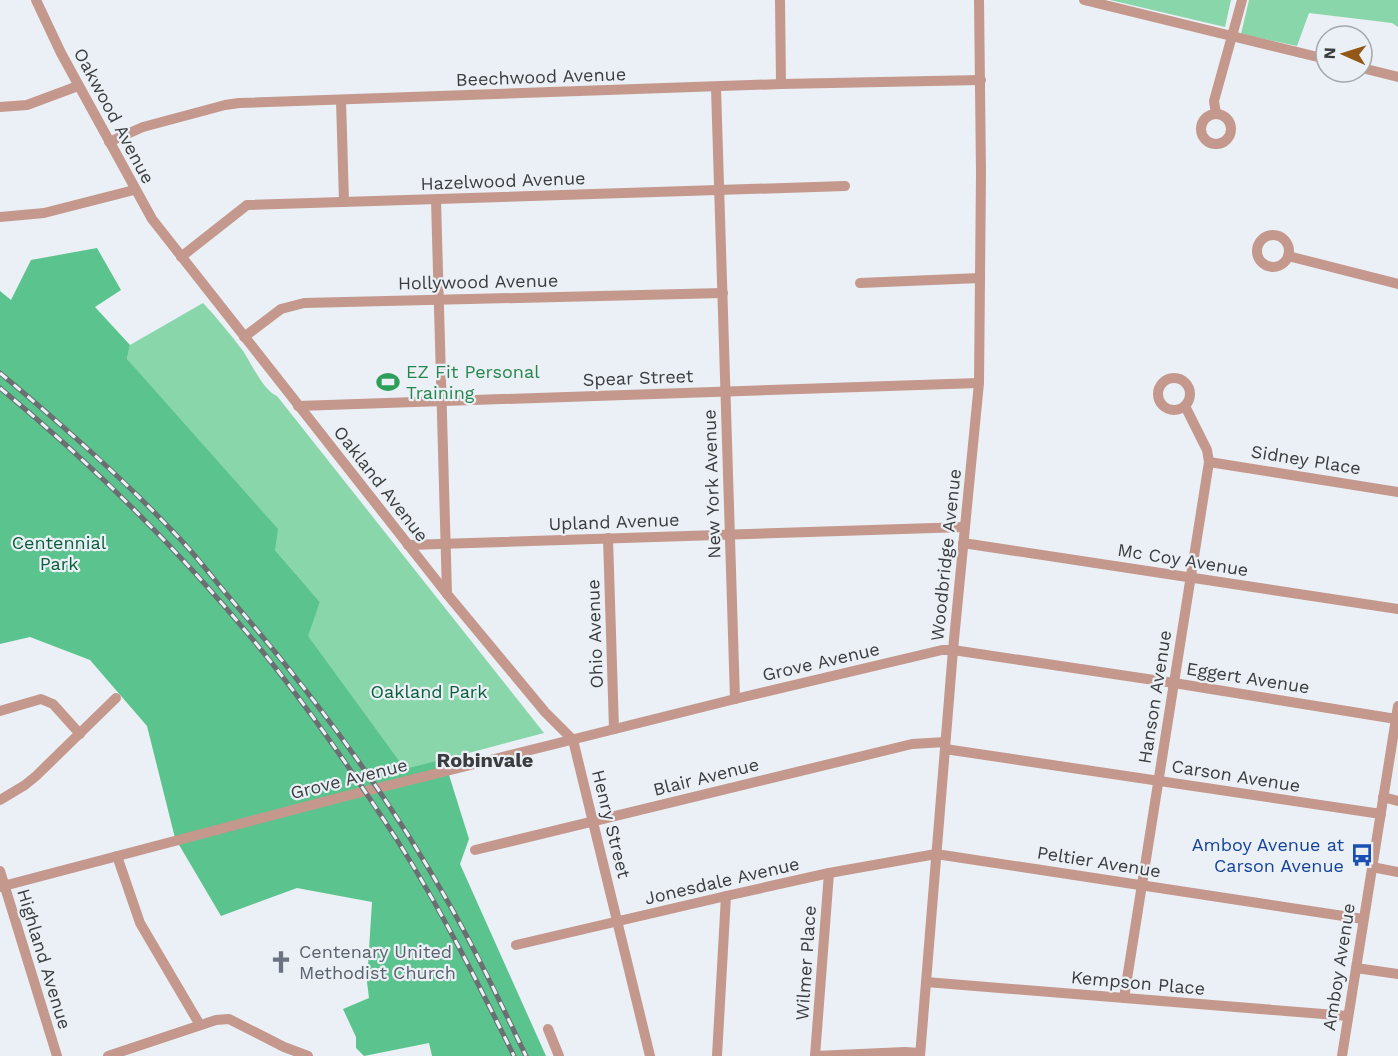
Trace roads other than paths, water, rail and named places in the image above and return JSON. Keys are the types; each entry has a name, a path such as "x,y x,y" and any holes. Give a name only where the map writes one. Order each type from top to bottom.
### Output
{"street":[{"name":"Oakwood Avenue","path":"36,0 78,86 134,189 170,243"},
{"path":"780,0 781,84"},
{"name":"Woodbridge Avenue","path":"920,1055 953,650 979,383 981,56 979,0"},
{"path":"1084,0 1314,56"},
{"path":"1216,114 1215,101 1242,0"},
{"path":"1374,71 1398,77"},
{"name":"Beechwood Avenue","path":"109,142 143,127 225,105 781,84 981,80"},
{"path":"0,107 27,105 78,86"},
{"name":"New York Avenue","path":"716,88 735,699"},
{"path":"340,100 344,202"},
{"name":"Hazelwood Avenue","path":"180,257 247,205 844,186"},
{"path":"0,216 44,213 134,189"},
{"path":"436,200 447,594"},
{"name":"Oakland Avenue","path":"170,243 447,594 545,712 573,740"},
{"path":"1288,256 1398,284"},
{"path":"860,283 980,278"},
{"name":"Hollywood Avenue","path":"244,337 271,315 292,305 723,293"},
{"name":"Spear Street","path":"298,405 979,383"},
{"name":"Hanson Avenue","path":"1124,998 1209,462 1207,450 1185,406"},
{"name":"Sidney Place","path":"1209,462 1398,492"},
{"name":"Upland Avenue","path":"408,545 965,527"},
{"name":"Ohio Avenue","path":"608,538 615,729"},
{"name":"Mc Coy Avenue","path":"963,543 1398,609"},
{"name":"Grove Avenue","path":"2,887 346,796 735,699 942,650 953,650"},
{"name":"Eggert Avenue","path":"953,650 1396,719"},
{"path":"0,800 26,785 116,698"},
{"path":"0,711 41,699 52,704 80,734"},
{"name":"Amboy Avenue","path":"1341,1056 1398,706"},
{"name":"Henry Street","path":"573,740 650,1056"},
{"name":"Blair Avenue","path":"475,850 912,744 945,746"},
{"name":"Carson Avenue","path":"945,746 1380,814"},
{"path":"1383,797 1398,801"},
{"name":"Jonesdale Avenue","path":"516,945 829,873 936,854"},
{"name":"Peltier Avenue","path":"936,854 1363,919"},
{"path":"117,856 140,923 200,1025"},
{"path":"1372,867 1398,872"},
{"name":"Highland Avenue","path":"0,871 2,887 57,1056"},
{"name":"Wilmer Place","path":"815,1056 829,873"},
{"path":"717,1056 726,896"},
{"path":"1356,968 1398,974"},
{"name":"Kempson Place","path":"926,982 1348,1016"},
{"path":"108,1056 216,1020 229,1019 282,1052 308,1056"},
{"path":"548,1029 559,1056"},
{"path":"815,1056 905,1052 920,1055"}],"railway":[{"path":"0,373 92,453 180,539 289,669 374,783 424,861 469,940 526,1056"},
{"path":"0,388 101,477 133,509 195,573 292,689 346,764 413,866 458,946 514,1056"}],"place":[{"name":"EZ Fit Personal Training","path":"388,382"},
{"name":"Amboy Avenue at Carson Avenue","path":"1362,855"},
{"name":"Centenary United Methodist Church","path":"281,962"}],"district":[{"name":"Robinvale","path":"485,760"}],"park label":[{"name":"Centennial Park","path":"59,553"},
{"name":"Oakland Park","path":"429,692"}]}
